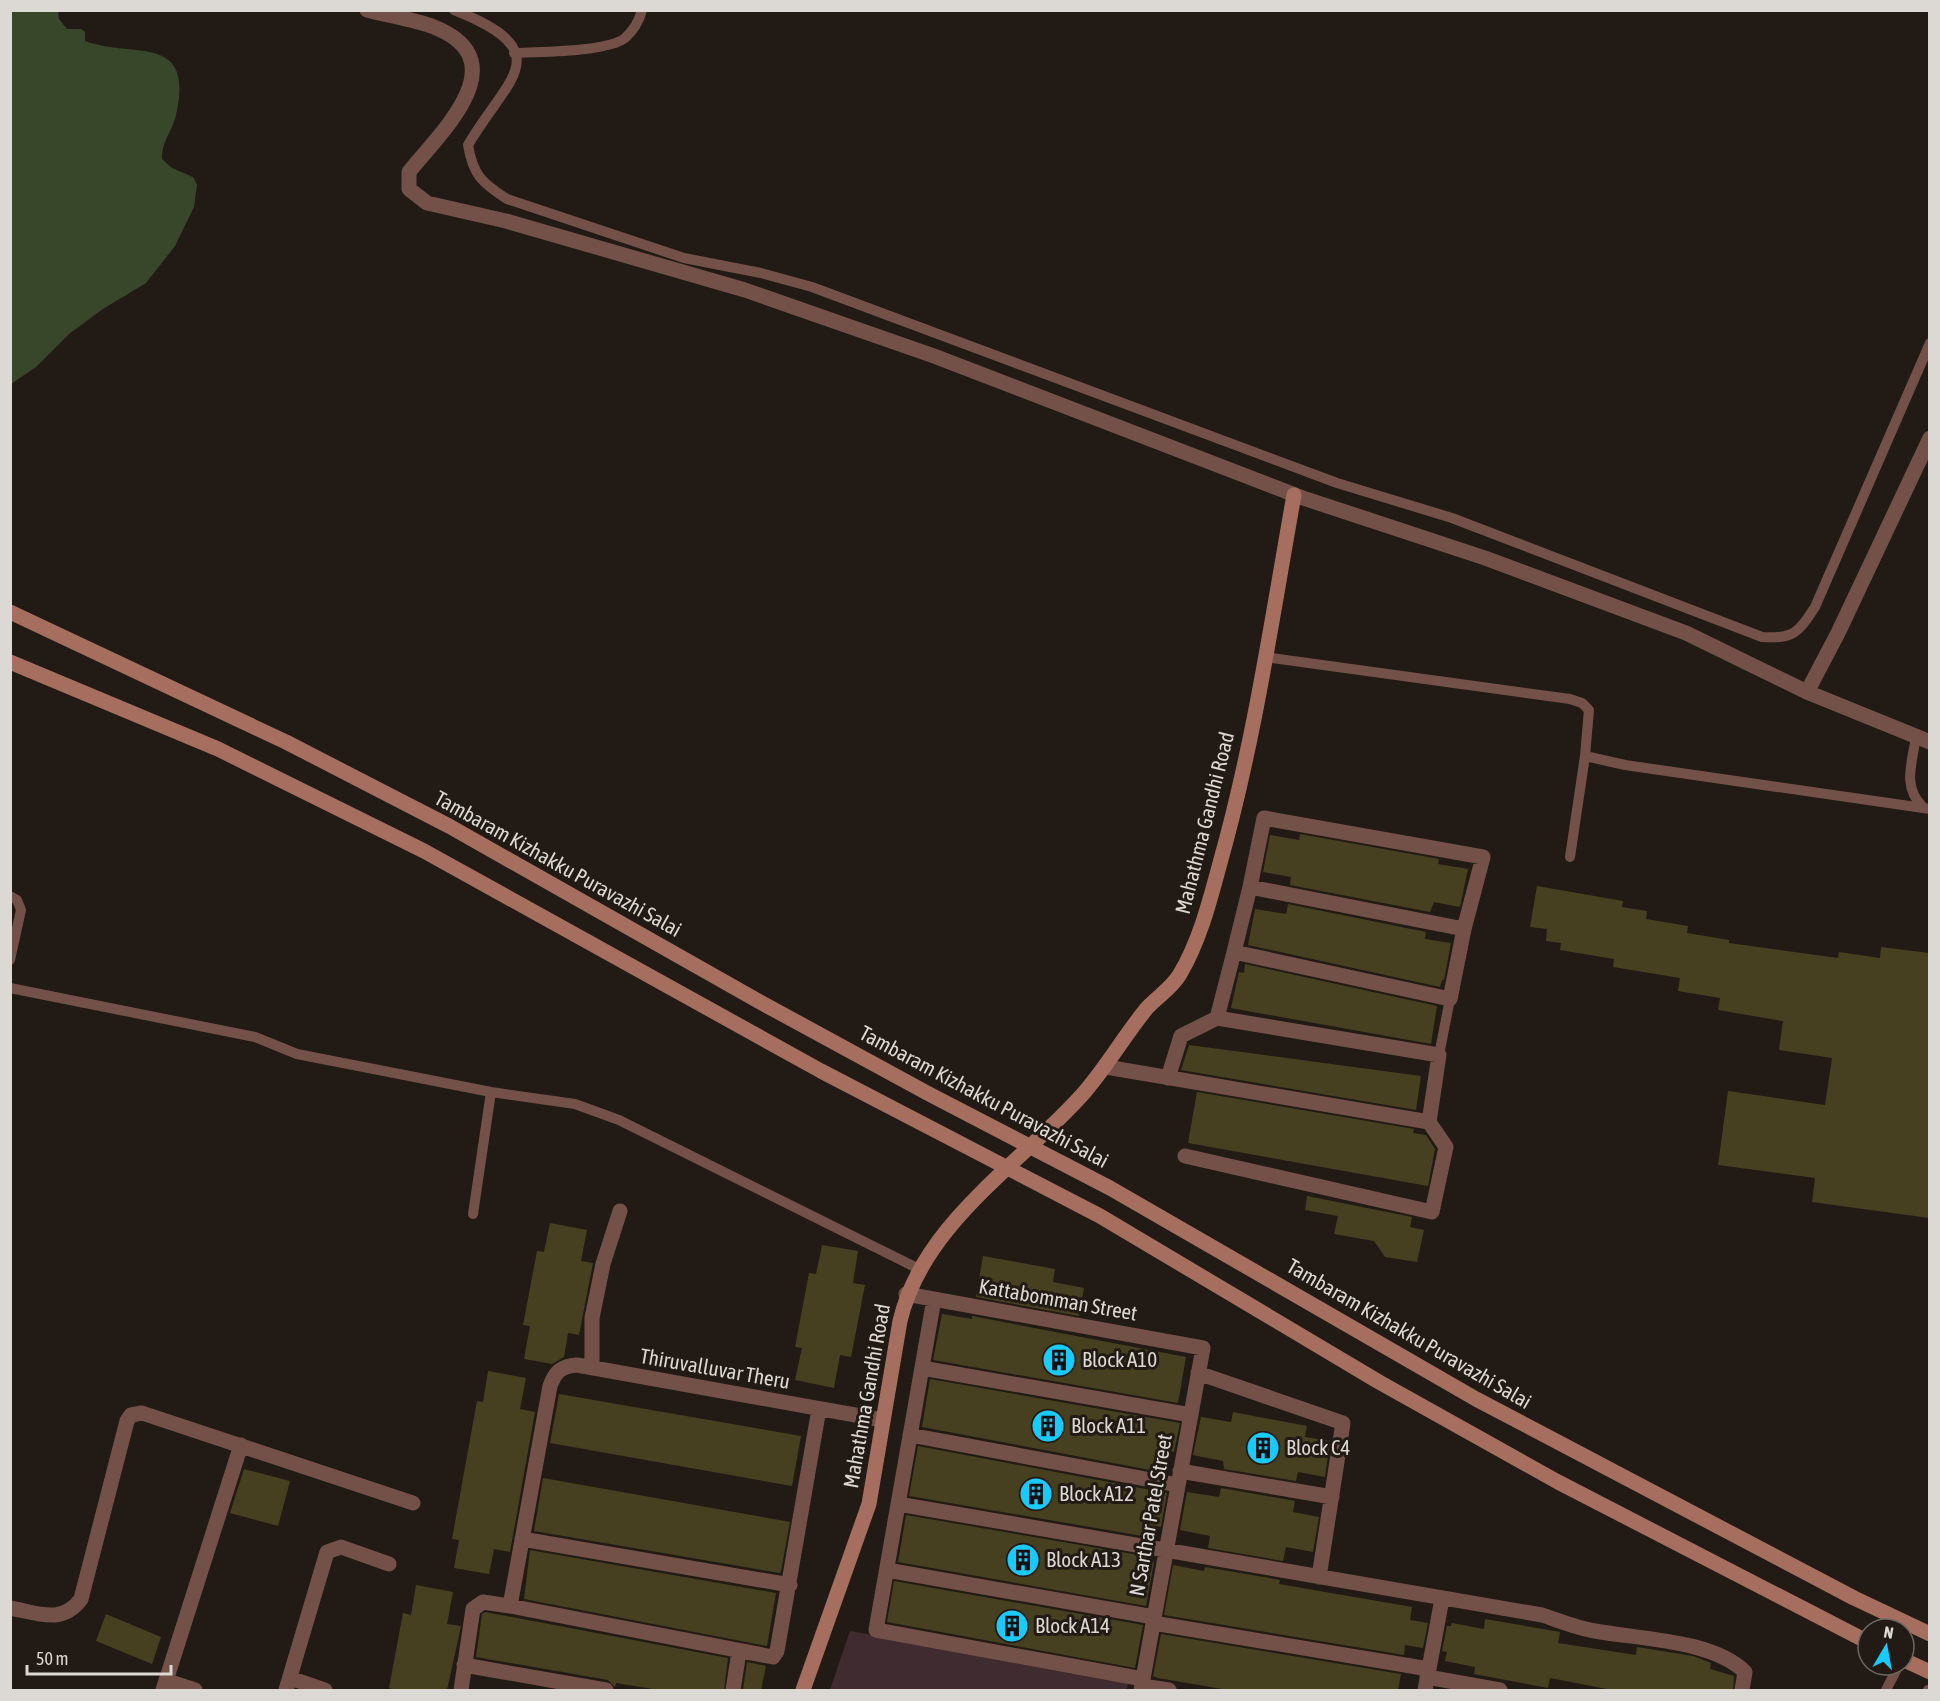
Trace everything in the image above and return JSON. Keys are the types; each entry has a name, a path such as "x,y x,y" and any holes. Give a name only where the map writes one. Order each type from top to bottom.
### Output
{"main road":[{"name":"Mahathma Gandhi Road","path":"803,1690 866,1514 906,1294 925,1257 954,1222 1031,1147 1106,1068 1147,1008 1180,975 1206,915 1239,791 1294,495"},
{"name":"Tambaram Kizhakku Puravazhi Salai","path":"10,612 96,651 376,787 512,860 760,1002 1226,1252 1397,1354 1528,1427 1929,1634"},
{"path":"10,662 218,749 350,812 811,1066 1100,1216 1477,1437 1856,1636"}],"street":[{"path":"367,10 434,27 461,45 471,57 473,77 458,112 409,172 409,189 427,203 506,221 745,290 934,356 1294,495 1485,558 1686,633 1807,692 1923,740"},
{"path":"1807,692 1838,633 1929,438"},
{"path":"1217,1018 1250,887 1264,818 1482,857 1450,999 1234,952"},
{"path":"1250,887 1464,929"},
{"path":"1168,1078 1181,1036 1217,1018 1439,1055 1429,1122 1446,1147 1432,1212 1185,1156"},
{"path":"1106,1068 1429,1122"},
{"path":"592,1368 592,1318 603,1264 620,1211"},
{"name":"Kattabomman Street","path":"906,1294 1203,1348"},
{"path":"934,1299 876,1630 1169,1690"},
{"name":"N Sarthar Patel Street","path":"1142,1685 1203,1348"},
{"name":"Thiruvalluvar Theru","path":"522,1539 550,1386 558,1370 566,1366 592,1368 883,1420"},
{"path":"922,1368 1191,1415"},
{"path":"1198,1372 1343,1424 1319,1577"},
{"path":"461,1690 473,1609 483,1602 773,1657 777,1651 790,1585 819,1409"},
{"path":"10,1608 63,1615 73,1610 81,1599 131,1415 142,1413 413,1503"},
{"path":"910,1435 1179,1478 1332,1497"},
{"path":"195,1690 165,1686 241,1445"},
{"path":"898,1504 1542,1615 1592,1630 1702,1649 1722,1656 1745,1672 1742,1690"},
{"path":"510,1606 522,1539 790,1585"},
{"path":"325,1690 288,1684 327,1552 341,1547 389,1564"},
{"path":"887,1570 1154,1620 1427,1679 1500,1690"},
{"path":"1427,1679 1442,1599"},
{"path":"733,1690 739,1652"},
{"path":"464,1665 606,1690"}],"lane":[{"path":"454,10 501,32 512,46 514,53 516,61 513,79 468,145 471,165 484,184 507,199 684,258 761,273 812,287 1337,483 1462,522 1762,638 1784,639 1799,630 1815,607 1929,343"},
{"path":"514,53 567,50 624,40 638,24 642,10"},
{"path":"1264,657 1570,699 1582,703 1588,710 1585,756 1570,857"},
{"path":"1923,740 1910,785 1913,797 1928,806"},
{"path":"1585,756 1625,765 1928,806"},
{"path":"10,896 17,900 21,910 10,960"},
{"path":"10,988 255,1036 297,1054 490,1092 575,1104 619,1120 919,1269"},
{"path":"1439,1055 1450,999"},
{"path":"473,1214 490,1092"}],"shaded area":[{"path":"11,10 58,11 59,19 67,29 81,29 85,32 85,41 103,46 140,50 168,60 177,71 180,89 176,115 163,147 162,159 172,168 193,177 197,185 194,207 175,246 146,283 103,309 70,333 36,367 11,384"},
{"path":"850,1631 1128,1681 1127,1690 830,1690"}],"building":[{"path":"1300,834 1439,859 1438,864 1468,869 1460,907 1434,902 1430,912 1290,885 1291,877 1263,872 1270,835 1299,840"},
{"path":"1537,886 1623,901 1622,907 1647,911 1646,919 1688,926 1687,933 1729,940 1729,943 1838,958 1839,952 1880,958 1881,947 1929,953 1929,1218 1812,1202 1815,1178 1718,1165 1728,1091 1825,1105 1832,1058 1779,1050 1783,1021 1718,1010 1720,998 1678,991 1680,978 1613,967 1614,959 1560,950 1561,943 1546,941 1547,929 1530,927"},
{"path":"1288,904 1426,932 1425,939 1451,943 1444,980 1440,987 1248,945 1255,909 1286,914"},
{"path":"1245,964 1437,1006 1431,1044 1231,1008 1239,972 1244,973"},
{"path":"1189,1045 1421,1076 1416,1110 1181,1070"},
{"path":"1197,1092 1414,1129 1413,1133 1426,1135 1435,1149 1428,1186 1188,1143"},
{"path":"1307,1196 1412,1217 1410,1227 1424,1230 1417,1262 1385,1257 1374,1241 1334,1234 1338,1216 1305,1210"},
{"path":"550,1223 587,1230 581,1261 593,1263 579,1335 568,1333 564,1357 552,1364 524,1359 530,1326 523,1325 537,1251 544,1252"},
{"path":"822,1245 858,1251 853,1283 865,1285 851,1357 840,1355 834,1388 795,1380 802,1348 795,1347 809,1273 816,1274"},
{"path":"983,1256 1055,1269 1053,1282 1084,1288 1079,1316 976,1297"},
{"name":"Block A10","path":"942,1314 972,1319 972,1316 1186,1357 1178,1403 933,1360"},
{"path":"488,1371 526,1378 520,1409 535,1412 510,1552 494,1549 489,1574 454,1568 459,1540 452,1539 477,1401 483,1402"},
{"name":"Block A11","path":"930,1379 1180,1423 1174,1452 1170,1451 1166,1473 922,1427"},
{"path":"559,1394 801,1436 792,1486 550,1443"},
{"name":"Block C4","path":"1233,1412 1307,1426 1305,1437 1330,1441 1325,1477 1298,1472 1296,1481 1224,1469 1223,1461 1193,1455 1201,1417 1231,1422"},
{"name":"Block A12","path":"918,1446 1167,1493 1161,1527 1156,1526 1154,1538 909,1496"},
{"path":"244,1469 290,1481 278,1526 230,1513"},
{"path":"543,1478 790,1522 781,1571 780,1573 534,1531"},
{"path":"1221,1488 1295,1501 1293,1512 1319,1517 1313,1552 1286,1547 1283,1561 1208,1548 1210,1536 1180,1530 1187,1492 1219,1497"},
{"name":"Block A13","path":"906,1515 1150,1557 1150,1561 1154,1562 1146,1606 898,1562"},
{"path":"530,1550 776,1593 767,1646 524,1599"},
{"path":"1173,1565 1204,1571 1205,1567 1280,1580 1279,1584 1412,1607 1410,1620 1428,1623 1423,1648 1405,1645 1404,1655 1164,1615"},
{"name":"Block A14","path":"894,1581 1143,1625 1135,1668 887,1622"},
{"path":"416,1585 453,1592 447,1624 461,1626 447,1690 389,1688 403,1613 411,1615"},
{"path":"485,1612 728,1658 724,1690 659,1690 616,1683 615,1687 608,1680 476,1657 482,1614"},
{"path":"106,1614 161,1637 152,1664 96,1641"},
{"path":"1485,1619 1560,1632 1558,1643 1636,1655 1637,1647 1693,1656 1711,1663 1710,1669 1734,1676 1733,1690 1612,1690 1550,1678 1548,1688 1474,1674 1475,1667 1445,1661 1447,1652 1442,1651 1447,1626 1451,1626 1452,1623 1484,1629"},
{"path":"1161,1634 1401,1674 1398,1690 1228,1690 1158,1678 1153,1676"},
{"path":"747,1662 766,1666 761,1690 743,1690"}],"place":[{"name":"Block A10","path":"1059,1360"},
{"name":"Block A11","path":"1048,1426"},
{"name":"Block C4","path":"1263,1448"},
{"name":"Block A12","path":"1036,1494"},
{"name":"Block A13","path":"1023,1560"},
{"name":"Block A14","path":"1012,1626"}]}
